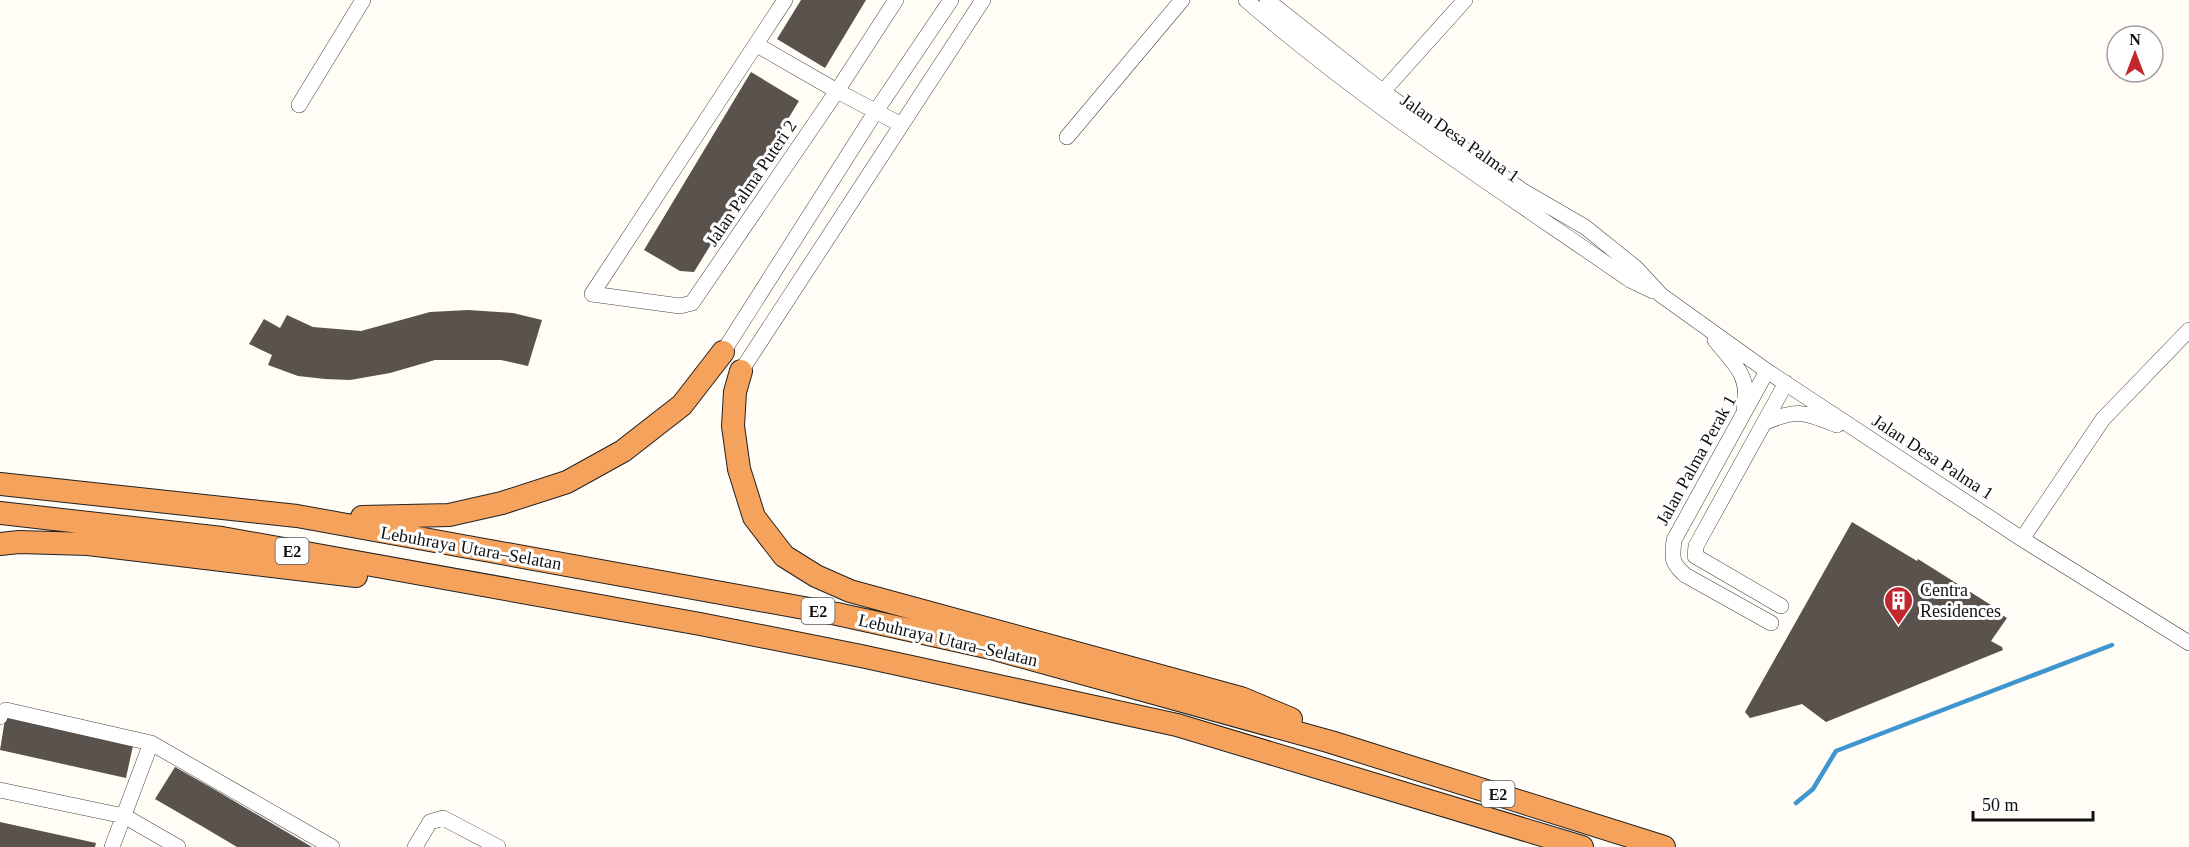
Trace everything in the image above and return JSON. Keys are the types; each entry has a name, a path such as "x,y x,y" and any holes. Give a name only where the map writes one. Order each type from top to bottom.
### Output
{"highway":[{"path":"297,516 387,518 449,515 502,503 567,482 623,451 682,405 723,352"},
{"path":"741,371 735,392 733,426 739,469 754,518 784,556 816,576 850,591 1241,698 1282,714 1331,741"},
{"name":"Lebuhraya Utara–Selatan","path":"0,484 297,516 848,616 992,648 1331,741 1664,847"},
{"name":"Lebuhraya Utara–Selatan","path":"0,513 222,538 700,624 849,654 1178,725 1582,847"},
{"path":"0,544 20,542 88,544 581,603"}],"street":[{"path":"298,105 363,0"},
{"path":"785,0 757,45 900,124"},
{"name":"Jalan Palma Puteri 2","path":"757,45 592,294 680,306 692,303 837,91 896,0"},
{"path":"723,352 876,111 951,0"},
{"path":"741,371 983,0"},
{"path":"1067,137 1182,0"},
{"name":"Jalan Desa Palma 1","path":"1246,0 1300,46 1523,191 1585,227 1636,268 1662,295 1767,371 2022,539 2189,643"},
{"name":"Jalan Desa Palma 1","path":"1267,0 1378,97"},
{"path":"1378,97 1465,0"},
{"path":"1703,326 1744,379 1747,393 1742,417"},
{"path":"2022,539 2103,419 2189,330"},
{"name":"Jalan Palma Perak 1","path":"1767,371 1674,540 1672,555 1674,564 1685,575 1771,623"},
{"path":"1781,606 1695,556 1696,546 1786,383"},
{"path":"1764,423 1781,415 1806,413 1865,435"},
{"path":"1735,603 1746,587"},
{"path":"0,717 1,713 6,710 151,742 332,847"},
{"path":"112,847 151,742"},
{"path":"0,790 124,816 178,847"},
{"path":"415,847 430,822 443,818 498,847"}],"building":[{"path":"801,0 866,0 825,68 777,39"},
{"path":"751,72 799,101 694,272 680,271 644,250"},
{"path":"468,310 513,313 542,320 528,366 501,360 435,360 390,373 350,380 325,379 298,376 268,365 272,355 249,344 264,319 280,328 287,315 313,327 361,331 430,312"},
{"name":"Centra Residences","path":"1852,522 1917,561 1918,559 1991,605 1989,607 2007,618 1991,641 2003,650 1826,722 1802,704 1750,718 1745,712"},
{"path":"6,713 134,741 126,778 0,750"},
{"path":"175,767 312,847 237,847 155,799"},
{"path":"0,822 96,843 95,847 0,847"}],"waterway":[{"path":"1796,803 1813,789 1836,751 2112,645"}],"place":[{"name":"Centra Residences","path":"1899,626"}]}
